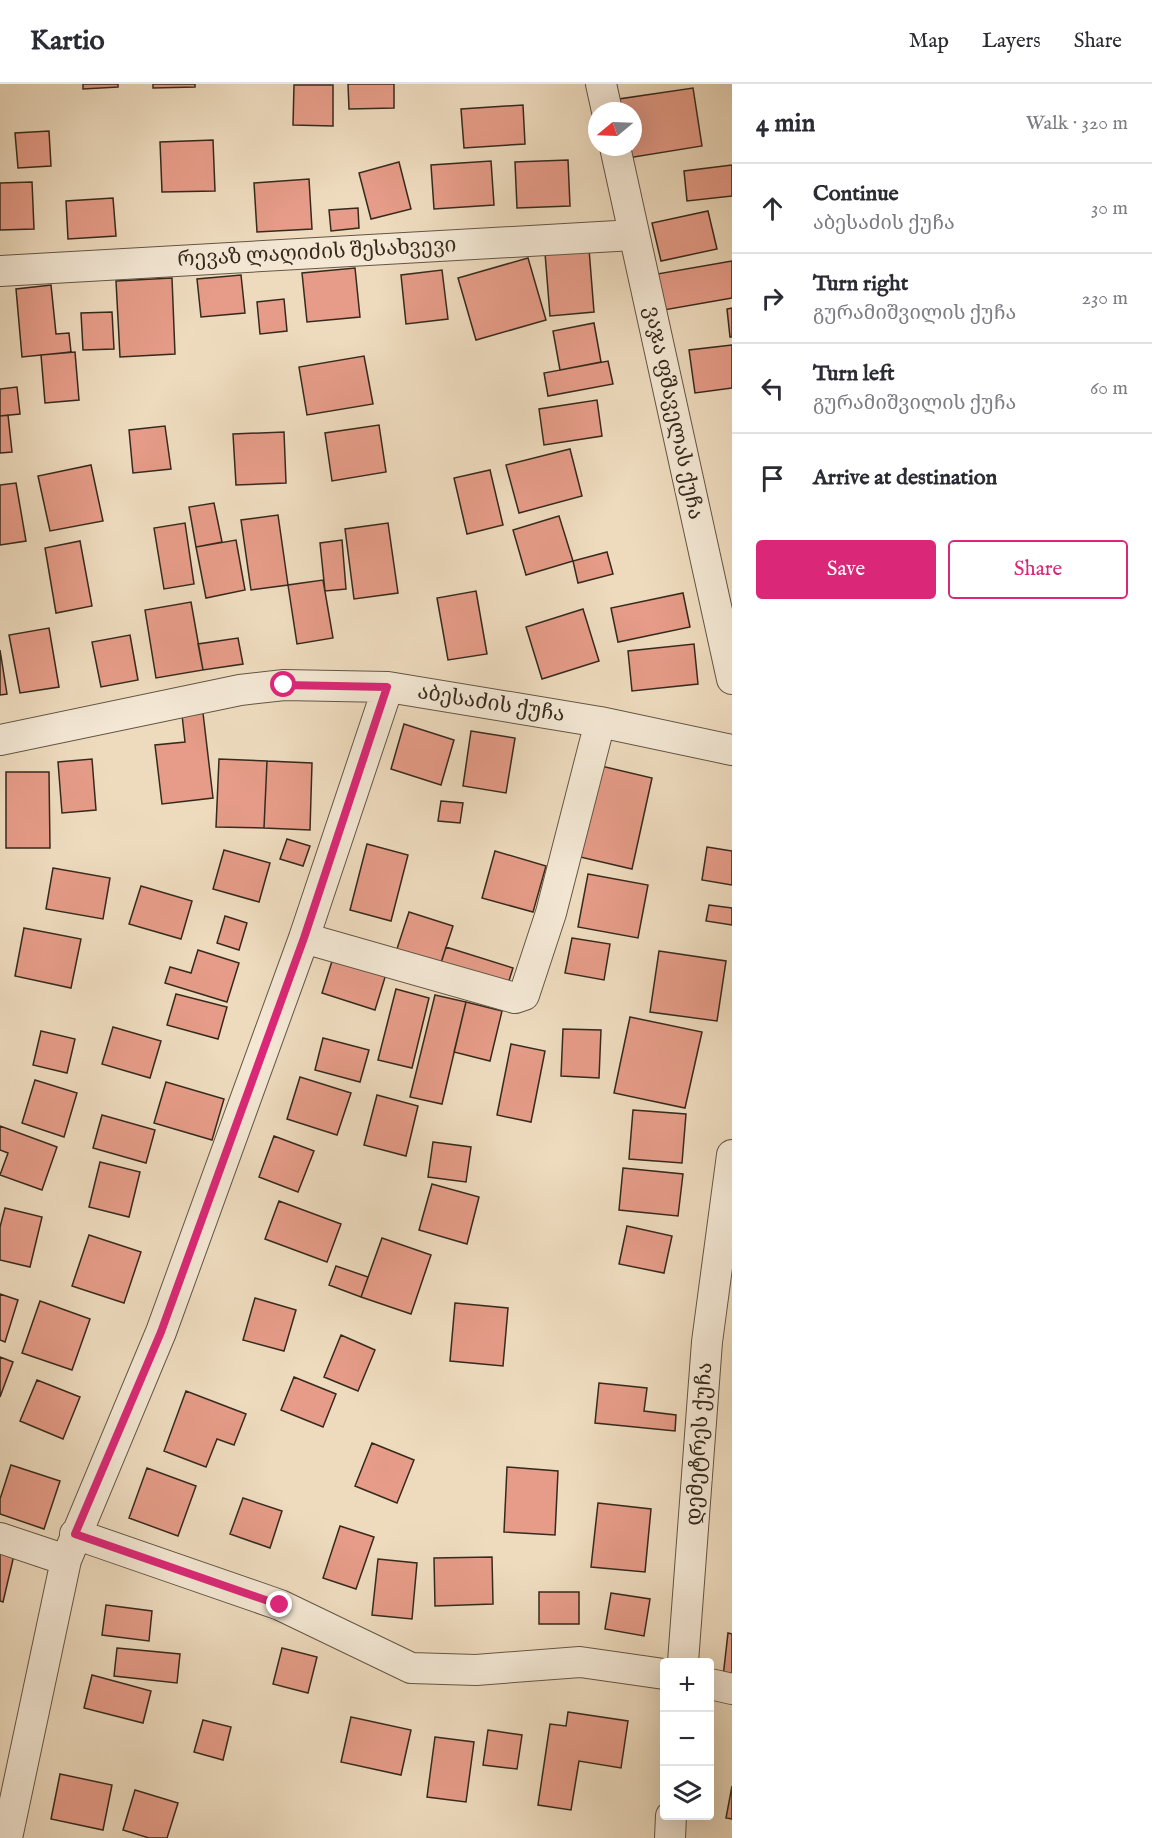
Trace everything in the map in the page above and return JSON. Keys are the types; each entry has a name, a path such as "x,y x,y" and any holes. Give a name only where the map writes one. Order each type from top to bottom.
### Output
{"street":[{"path":"601,84 605,102"},
{"name":"ვაჯა ფშაველას ქუჩა","path":"617,156 732,679"},
{"name":"რევაზ ლაღიძის შესახვევი","path":"0,271 634,235"},
{"name":"აბესაძის ქუჩა","path":"0,740 240,690 284,685 387,687 600,722 732,750"},
{"path":"12,1830 70,1547 161,1332 304,938 387,687"},
{"path":"304,938 515,998 524,995 551,913 600,722"},
{"name":"დემეტრეს ქუჩა","path":"683,1658 720,1345 732,1155"},
{"path":"0,1538 70,1547 280,1605 411,1668 476,1670 579,1662 660,1673"},
{"path":"714,1685 732,1689"},
{"path":"670,1838 671,1820"}],"building":[{"path":"83,84 118,84 118,87 83,89"},
{"path":"153,84 195,84 195,87 153,88"},
{"path":"348,84 394,84 394,108 349,109"},
{"path":"294,85 333,85 333,126 293,125"},
{"path":"693,88 702,146 642,156 642,102 620,102 619,99"},
{"path":"523,105 525,144 464,148 461,109"},
{"path":"49,131 51,166 18,168 15,133"},
{"path":"213,140 215,191 162,192 160,142"},
{"path":"568,160 570,206 517,208 515,162"},
{"path":"491,161 494,205 434,209 431,165"},
{"path":"399,162 411,209 371,219 359,173"},
{"path":"732,165 732,196 687,201 684,171"},
{"path":"309,179 312,229 257,232 254,183"},
{"path":"32,182 34,229 0,230 0,183"},
{"path":"113,198 116,236 68,239 66,201"},
{"path":"358,208 359,228 331,231 329,210"},
{"path":"708,211 717,249 661,261 652,223"},
{"path":"589,249 594,312 550,316 545,253"},
{"path":"528,258 546,320 476,340 458,278"},
{"path":"732,261 732,298 664,310 657,274"},
{"path":"355,268 360,317 307,322 302,273"},
{"path":"442,270 448,319 406,324 401,275"},
{"path":"241,275 245,313 201,317 197,279"},
{"path":"172,278 175,354 120,357 116,281"},
{"path":"51,285 56,334 69,333 71,352 22,357 16,289"},
{"path":"284,299 287,331 260,334 257,302"},
{"path":"732,308 732,337 730,337 727,309"},
{"path":"112,312 114,349 83,350 81,313"},
{"path":"594,323 601,362 560,370 553,331"},
{"path":"732,345 732,388 695,393 689,350"},
{"path":"75,352 79,400 45,403 41,355"},
{"path":"364,356 373,404 307,415 299,367"},
{"path":"608,361 613,384 548,396 544,373"},
{"path":"17,387 20,414 0,416 0,389"},
{"path":"597,400 602,436 544,445 539,409"},
{"path":"8,415 12,452 0,453 0,416"},
{"path":"379,425 386,472 332,481 325,433"},
{"path":"165,426 171,469 133,473 129,430"},
{"path":"284,432 286,483 236,485 233,434"},
{"path":"570,449 582,496 519,513 506,465"},
{"path":"91,465 103,521 50,531 38,476"},
{"path":"490,470 503,525 467,534 454,478"},
{"path":"16,483 26,541 0,545 0,485"},
{"path":"214,503 222,542 196,547 189,507"},
{"path":"278,515 288,585 251,590 241,520"},
{"path":"559,516 573,561 526,575 513,530"},
{"path":"185,523 194,584 164,589 154,528"},
{"path":"388,523 398,593 354,599 345,529"},
{"path":"236,540 245,590 206,598 196,547"},
{"path":"342,540 346,589 325,591 320,543"},
{"path":"80,541 92,606 56,613 45,548"},
{"path":"607,552 613,574 578,583 573,561"},
{"path":"323,580 333,638 297,644 288,585"},
{"path":"476,591 487,654 448,660 437,598"},
{"path":"683,593 690,627 618,642 611,608"},
{"path":"191,602 203,670 156,678 145,610"},
{"path":"583,609 599,661 542,679 526,627"},
{"path":"49,628 59,687 20,693 9,635"},
{"path":"130,635 138,680 101,687 92,642"},
{"path":"238,638 243,664 203,670 198,644"},
{"path":"694,644 698,684 632,691 628,651"},
{"path":"0,650 7,694 0,695"},
{"path":"203,713 213,798 162,804 155,745 185,742 182,715"},
{"path":"404,724 454,740 441,785 391,769"},
{"path":"471,731 515,738 506,793 463,786"},
{"path":"92,759 96,810 62,813 58,762"},
{"path":"219,759 267,761 264,828 216,827"},
{"path":"267,761 312,763 310,830 264,828"},
{"path":"597,765 652,778 632,869 576,856"},
{"path":"6,772 49,772 50,848 6,848"},
{"path":"441,801 463,803 460,823 438,821"},
{"path":"287,839 310,846 303,866 280,859"},
{"path":"367,844 408,855 391,921 350,910"},
{"path":"707,847 732,851 732,885 702,880"},
{"path":"224,850 270,863 259,902 213,889"},
{"path":"495,851 546,866 533,912 482,898"},
{"path":"53,868 110,878 103,919 46,909"},
{"path":"588,874 648,885 638,938 578,927"},
{"path":"141,886 192,901 181,939 129,924"},
{"path":"709,905 732,908 732,925 706,921"},
{"path":"409,912 453,926 439,969 395,955"},
{"path":"225,916 247,923 239,950 217,943"},
{"path":"24,928 81,939 71,988 15,976"},
{"path":"572,938 610,944 604,980 565,973"},
{"path":"446,947 513,968 506,990 439,969"},
{"path":"198,950 239,963 227,1002 165,983 170,967 191,973"},
{"path":"659,951 726,961 717,1021 650,1012"},
{"path":"333,958 386,974 375,1010 322,993"},
{"path":"396,989 429,998 412,1068 378,1060"},
{"path":"176,994 227,1007 218,1039 167,1025"},
{"path":"435,995 466,1002 442,1104 410,1097"},
{"path":"466,1002 502,1011 490,1061 454,1052"},
{"path":"630,1017 702,1032 685,1108 614,1093"},
{"path":"113,1027 161,1041 150,1078 102,1064"},
{"path":"563,1029 601,1030 599,1078 561,1076"},
{"path":"41,1031 75,1039 67,1073 33,1065"},
{"path":"323,1038 369,1050 360,1082 315,1070"},
{"path":"511,1044 545,1051 531,1122 497,1115"},
{"path":"300,1077 351,1093 337,1135 287,1119"},
{"path":"35,1080 77,1093 64,1137 22,1123"},
{"path":"166,1082 224,1099 212,1140 154,1123"},
{"path":"377,1095 418,1106 406,1156 364,1145"},
{"path":"633,1110 686,1114 682,1163 629,1159"},
{"path":"102,1115 155,1130 146,1163 93,1148"},
{"path":"0,1126 57,1147 42,1190 0,1175 8,1153 0,1150"},
{"path":"274,1136 314,1151 298,1192 259,1177"},
{"path":"433,1142 471,1147 466,1182 428,1177"},
{"path":"100,1162 140,1172 129,1217 89,1207"},
{"path":"623,1168 683,1174 678,1216 619,1210"},
{"path":"432,1184 479,1197 467,1244 419,1230"},
{"path":"279,1201 341,1224 327,1262 265,1239"},
{"path":"5,1208 42,1217 30,1267 0,1260 0,1227"},
{"path":"627,1226 672,1236 664,1273 619,1264"},
{"path":"89,1235 141,1252 124,1303 72,1286"},
{"path":"382,1238 431,1255 411,1314 361,1297"},
{"path":"336,1266 368,1277 361,1297 329,1285"},
{"path":"0,1294 18,1300 5,1342 0,1340"},
{"path":"255,1298 296,1310 284,1351 243,1340"},
{"path":"40,1301 90,1319 72,1370 22,1353"},
{"path":"455,1303 508,1308 503,1366 450,1361"},
{"path":"341,1335 375,1350 358,1391 324,1377"},
{"path":"0,1357 13,1362 0,1397"},
{"path":"294,1377 336,1394 323,1427 281,1410"},
{"path":"37,1380 80,1397 63,1439 20,1421"},
{"path":"599,1383 647,1388 644,1411 676,1415 675,1431 595,1423"},
{"path":"186,1391 246,1414 234,1445 217,1439 206,1467 164,1451"},
{"path":"372,1443 414,1460 397,1503 355,1486"},
{"path":"11,1465 60,1481 44,1529 0,1514 0,1499"},
{"path":"507,1467 558,1471 555,1535 504,1532"},
{"path":"147,1468 196,1486 178,1536 129,1518"},
{"path":"243,1498 282,1511 270,1548 230,1534"},
{"path":"598,1503 651,1509 645,1572 591,1567"},
{"path":"340,1526 374,1537 356,1589 323,1578"},
{"path":"0,1552 14,1555 3,1602 0,1601"},
{"path":"492,1557 493,1604 435,1606 434,1558"},
{"path":"378,1559 417,1563 412,1619 372,1615"},
{"path":"539,1592 579,1592 579,1624 539,1624"},
{"path":"611,1593 650,1599 644,1636 605,1629"},
{"path":"106,1605 152,1611 149,1641 102,1635"},
{"path":"728,1633 732,1634 732,1678 723,1677"},
{"path":"117,1648 180,1654 177,1683 114,1676"},
{"path":"282,1648 317,1657 308,1693 273,1684"},
{"path":"92,1675 151,1691 143,1723 84,1708"},
{"path":"568,1712 628,1721 621,1768 579,1761 571,1810 538,1805 550,1724 566,1726"},
{"path":"351,1717 411,1730 401,1775 341,1762"},
{"path":"203,1720 231,1727 223,1760 194,1752"},
{"path":"488,1730 522,1735 517,1769 483,1765"},
{"path":"435,1737 474,1742 466,1802 427,1797"},
{"path":"60,1774 112,1785 103,1830 51,1819"},
{"path":"732,1786 732,1819 726,1818"},
{"path":"135,1790 178,1803 167,1838 149,1838 123,1830"}],"route":[{"path":"280,1605 75,1534 161,1332 304,938 387,687 284,685"}]}
